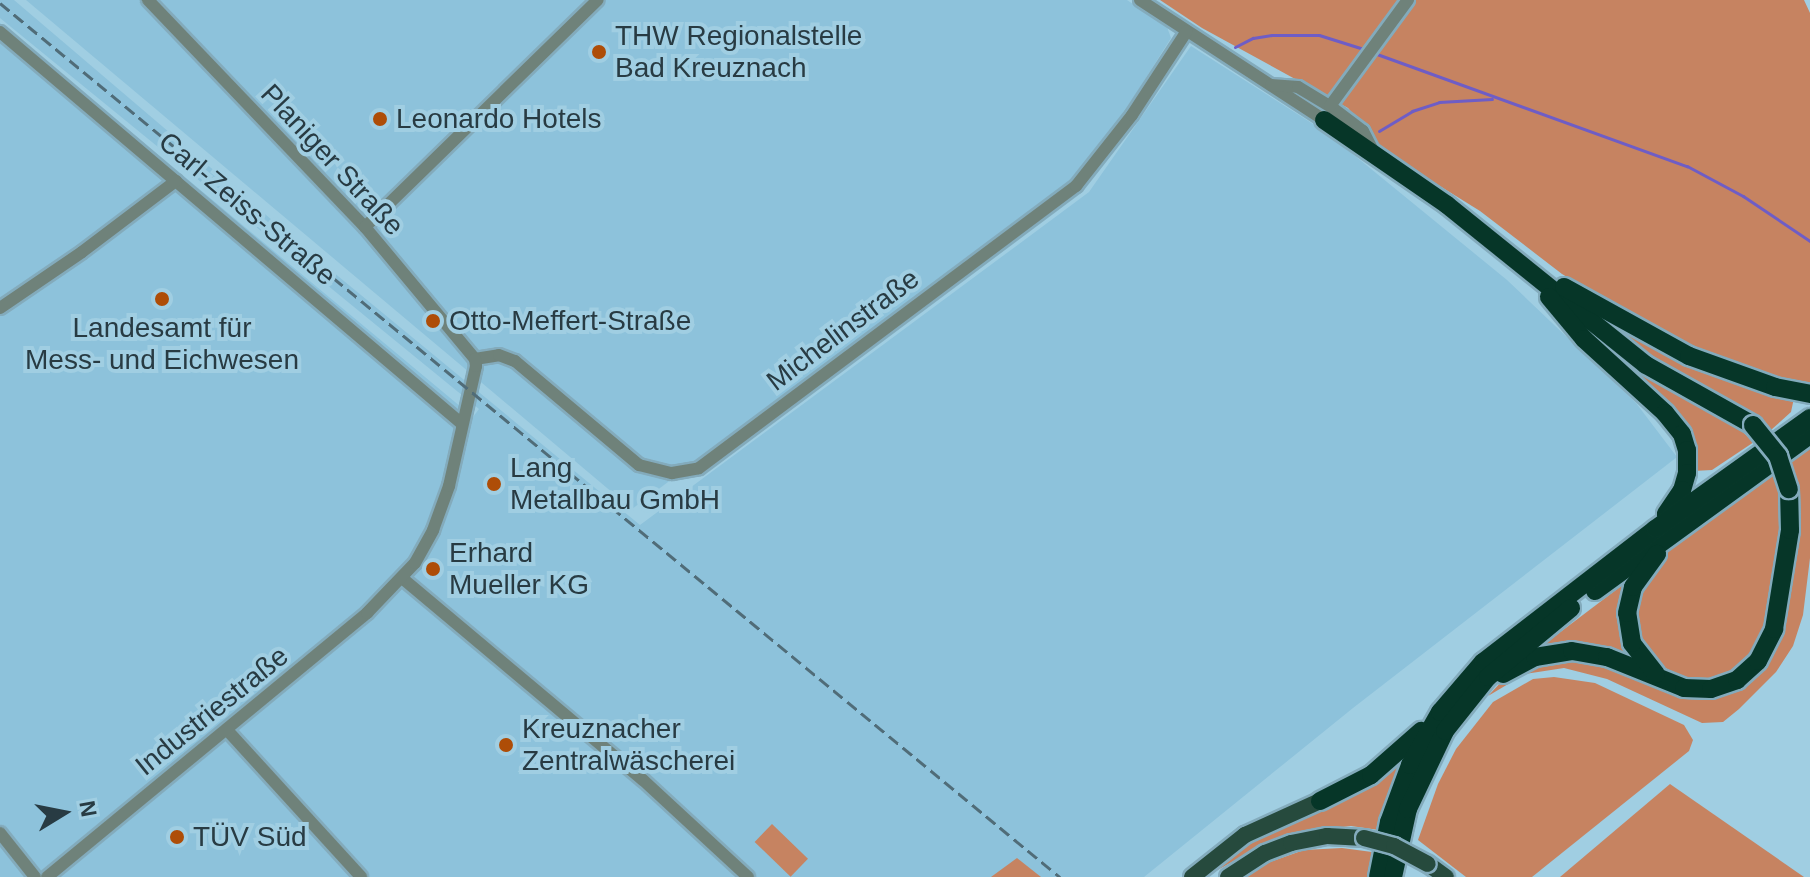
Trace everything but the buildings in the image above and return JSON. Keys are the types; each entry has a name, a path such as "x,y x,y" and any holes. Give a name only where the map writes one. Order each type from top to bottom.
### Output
{"highway":[{"path":"1327,113 1646,365 1753,425 1778,456 1789,489 1791,518 1772,638 1764,654 1745,674 1729,684 1702,689 1676,685 1607,657 1559,652 1523,662 1471,696"},
{"path":"1513,257 1668,347 1775,387 1810,394"},
{"path":"1513,257 1584,339 1665,413 1682,434 1688,458 1685,482 1655,529"},
{"path":"1320,801 1371,775 1440,712 1505,643 1655,529 1810,418"},
{"path":"1393,877 1402,830 1415,789 1445,731 1471,696 1515,651 1810,435"},
{"path":"1676,685 1657,675 1642,661 1629,633 1627,613 1637,578 1679,528"},
{"path":"1378,877 1389,822 1402,783 1440,712"}],"main road":[{"path":"1192,877 1245,835 1320,801"},
{"path":"1228,877 1265,853 1291,843 1327,836 1364,838 1394,846 1446,877"}],"street":[{"name":"Planiger Straße","path":"148,0 365,227 475,359"},
{"path":"365,227 598,0"},
{"path":"1140,0 1271,85 1327,113 1408,0"},
{"name":"Michelinstraße","path":"475,359 499,355 515,361 639,465 672,473 699,468 1076,186 1132,115 1187,31"},
{"name":"Carl-Zeiss-Straße","path":"0,32 462,424"},
{"path":"0,308 72,260 176,181"},
{"name":"Industriestraße","path":"47,877 367,613 402,578 433,530 449,486 475,359"},
{"path":"402,578 643,780 748,877"},
{"path":"227,730 361,877"},
{"path":"0,833 35,877"}],"shaded area":[{"path":"0,0 14,0 333,272 640,525 1089,192 1191,46 1327,133 1507,280 1636,403 1677,457 1353,708 1144,877 0,877 0,23 473,417 479,409 0,18"},
{"path":"26,0 1127,0 1167,27 1171,38 1117,124 1068,182 632,509"},
{"path":"1160,0 1804,0 1810,13 1810,383 1798,385 1700,351 1562,274 1480,211 1382,150 1348,108 1202,28"},
{"path":"1574,297 1794,398 1791,412 1771,430 1749,411 1650,358"},
{"path":"1556,298 1728,419 1754,442 1712,470 1693,471 1693,458 1618,365"},
{"path":"1810,441 1810,558 1803,615 1793,646 1776,672 1723,722 1702,723 1607,679 1564,668 1525,674 1488,696 1504,679 1552,657 1604,661 1658,687 1755,675 1771,656 1782,626 1795,543 1779,534 1765,625 1750,656 1730,671 1707,679 1684,677 1659,665 1643,646 1634,625 1634,601 1643,579 1666,553 1731,505 1726,502"},
{"path":"1633,577 1635,658 1534,652"},
{"path":"1554,677 1595,683 1684,725 1693,740 1689,751 1532,877 1466,877 1418,840 1438,784 1456,749 1493,702 1533,679"},
{"path":"1409,750 1385,804 1379,830 1351,826 1296,832 1268,842 1205,877 1255,834"},
{"path":"1670,784 1804,877 1560,877"},
{"path":"772,824 808,859 791,877 755,842"},
{"path":"1342,848 1372,852 1370,877 1246,877 1264,864 1304,850"},
{"path":"1017,858 1041,877 991,877"}],"waterway":[{"path":"1235,47 1253,38 1272,35 1319,35 1367,50"},
{"path":"1374,53 1687,166 1743,196 1810,241"},
{"path":"1379,131 1412,111 1439,102 1492,99"}],"railway":[{"path":"0,3 1060,877"}],"place":[{"name":"THW Regionalstelle Bad Kreuznach","path":"599,52"},
{"name":"Leonardo Hotels","path":"380,119"},
{"name":"Landesamt für Mess- und Eichwesen","path":"162,299"},
{"name":"Otto-Meffert-Straße","path":"433,321"},
{"name":"Lang Metallbau GmbH","path":"494,484"},
{"name":"Erhard Mueller KG","path":"433,569"},
{"name":"Kreuznacher Zentralwäscherei","path":"506,745"},
{"name":"TÜV Süd","path":"177,837"}]}
